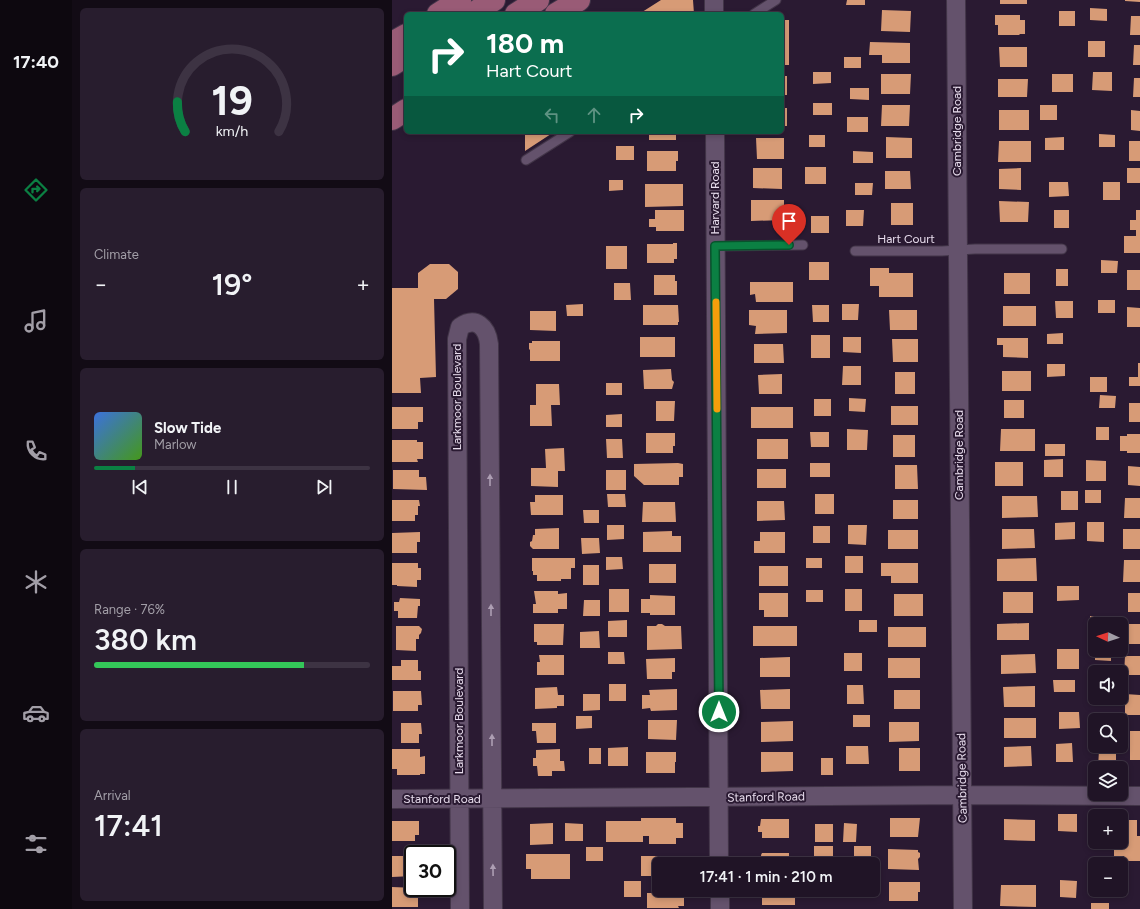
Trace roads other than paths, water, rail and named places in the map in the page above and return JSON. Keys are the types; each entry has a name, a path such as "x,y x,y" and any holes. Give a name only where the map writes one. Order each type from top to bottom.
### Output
{"main road":[{"path":"441,12 460,0"},
{"path":"475,12 494,0"},
{"path":"519,12 538,0"},
{"path":"559,12 579,0"},
{"path":"392,43 404,35"},
{"path":"392,65 404,57"}],"street":[{"path":"714,0 714,12"},
{"name":"Cambridge Road","path":"956,0 963,909"},
{"name":"Harvard Road","path":"715,134 720,857"},
{"name":"Larkmoor Boulevard","path":"460,909 457,339 460,327 466,323 474,322 482,326 488,335 490,344 493,909"},
{"name":"Stanford Road","path":"392,799 962,795 1140,796"},
{"path":"720,897 720,909"}],"lane":[{"path":"757,12 776,0"},
{"path":"526,160 567,134"},
{"path":"715,246 803,245"},
{"name":"Hart Court","path":"855,250 1062,249"}]}
